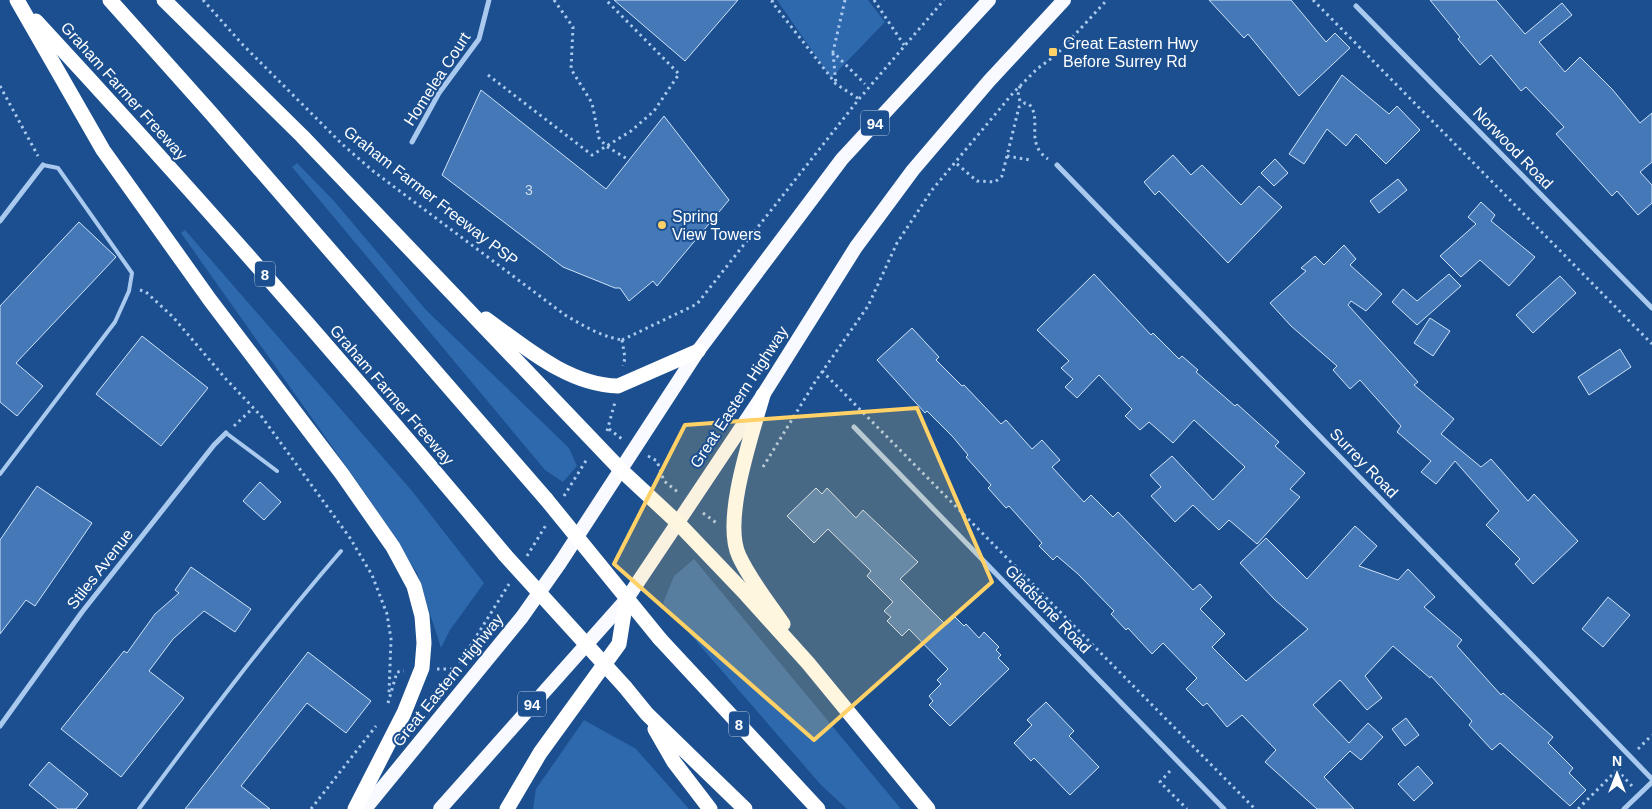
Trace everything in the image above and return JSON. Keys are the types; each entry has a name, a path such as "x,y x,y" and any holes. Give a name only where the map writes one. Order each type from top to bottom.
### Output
{"highway":[{"name":"Graham Farmer Freeway","path":"17,0 248,255 403,433 505,555 647,714 745,809"},
{"path":"17,0 103,150 210,300 342,474 393,547 414,586 422,616 424,643 422,668 404,713 355,809"},
{"name":"8","path":"110,0 553,501 660,639 818,809"},
{"path":"164,0 302,136 621,470 678,523 808,663 928,809"},
{"name":"Great Eastern Highway","path":"366,809 522,617 698,351 842,159 989,0"},
{"name":"Great Eastern Highway","path":"440,809 626,600 763,395 856,247 913,170 989,81 1064,0"},
{"path":"460,302 549,363 590,382 618,386 698,351"},
{"path":"763,395 742,471 734,530 738,555 808,663"},
{"path":"507,809 540,754 619,644 626,600"},
{"path":"647,714 674,762 710,809"}],"street":[{"name":"Homelea Court","path":"412,142 439,93 479,39 489,0"},
{"name":"Norwood Road","path":"1356,6 1652,308"},
{"path":"0,221 43,165"},
{"name":"Surrey Road","path":"1057,165 1652,781"},
{"name":"Gladstone Road","path":"854,427 1224,809"},
{"name":"Stiles Avenue","path":"0,726 82,612 214,445 226,433"},
{"path":"1624,809 1652,781"}],"lane":[{"path":"0,474 115,322 130,285 132,272 58,168 43,165"},
{"path":"226,433 277,471"},
{"path":"139,809 247,666 341,551"}],"path":[{"name":"Graham Farmer Freeway PSP","path":"203,0 242,45 342,144 373,171 565,315 589,330 606,337 622,340"},
{"path":"554,0 573,27 571,69 592,103 598,138 606,146 629,160"},
{"path":"488,75 592,155 631,131 654,110 679,74 606,0"},
{"path":"773,0 772,2 836,84 859,99"},
{"path":"836,84 833,52 845,0"},
{"path":"874,0 904,45"},
{"path":"553,501 609,428 625,358 622,340 697,304 859,99 944,0"},
{"path":"761,472 764,464 822,372 868,306 897,243 932,190 1020,86 1037,69 1056,55 1107,0"},
{"path":"1313,0 1652,344"},
{"path":"833,52 866,84"},
{"path":"0,86 43,165"},
{"path":"957,164 977,182 995,182 1002,176 1021,104 1018,95 1020,86"},
{"path":"1021,104 1028,104 1031,107 1038,150 1057,165"},
{"path":"1007,156 1030,160"},
{"path":"130,285 146,292 173,317 253,408 350,538 372,575 384,607 391,639 389,697"},
{"path":"822,372 1255,809"},
{"path":"226,433 253,408"},
{"path":"524,561 550,520"},
{"path":"385,710 398,672 422,668 456,669 513,578"},
{"path":"311,809 377,724"},
{"path":"1578,809 1652,735"}],"highlighted area":[{"path":"917,408 992,582 814,740 614,564 685,425"}],"shaded area":[{"path":"777,0 868,0 885,22 831,78"},
{"path":"297,163 334,201 426,310 569,448 577,466 563,482 545,470 292,167"},
{"path":"185,230 412,491 484,583 450,630 441,648 417,573 365,493 181,233"},
{"path":"694,559 901,809 847,809 821,785 663,603 674,576"},
{"path":"584,720 636,749 689,809 533,809 536,789"}],"building":[{"path":"614,0 738,0 685,61"},
{"path":"1209,0 1291,0 1326,42 1335,33 1350,48 1299,96 1248,34 1244,38"},
{"path":"1430,0 1496,0 1525,34 1562,3 1572,15 1539,42 1565,72 1580,57 1612,89 1640,123 1652,113 1652,162 1640,172 1652,185 1652,203 1638,215 1617,191 1612,196 1556,134 1564,127 1526,87 1521,91 1491,55 1480,65 1458,39 1460,37"},
{"path":"1342,75 1389,114 1397,106 1420,130 1386,164 1356,134 1346,146 1327,129 1304,164 1289,154"},
{"path":"481,90 606,189 664,116 729,200 657,286 653,281 629,301 620,288 615,288 563,267 442,175"},
{"path":"1173,155 1191,175 1202,165 1241,205 1259,186 1282,207 1228,263 1159,191 1155,195 1144,182"},
{"path":"1275,159 1288,173 1274,186 1261,173"},
{"path":"1398,179 1407,190 1379,213 1370,201"},
{"path":"1481,202 1495,215 1491,221 1535,257 1509,286 1480,260 1461,277 1440,256 1476,224 1468,217"},
{"path":"79,222 116,257 16,363 43,386 17,416 0,402 0,306"},
{"path":"1344,245 1356,259 1350,265 1382,294 1366,311 1351,301 1348,305 1418,382 1414,385 1454,419 1441,434 1481,467 1491,459 1528,501 1534,494 1578,541 1533,584 1515,564 1520,559 1486,525 1499,511 1455,461 1436,484 1421,472 1431,461 1397,432 1401,426 1360,380 1350,389 1333,370 1337,366 1291,326 1270,303 1306,271 1301,268 1315,256 1324,265"},
{"path":"1094,274 1151,335 1153,333 1179,359 1182,356 1198,370 1196,372 1235,406 1237,404 1279,442 1275,446 1305,473 1290,489 1300,497 1257,544 1229,520 1219,530 1193,505 1175,522 1151,496 1161,487 1150,475 1172,456 1213,500 1245,467 1194,420 1173,443 1149,422 1140,430 1125,416 1132,409 1099,375 1077,398 1065,387 1073,379 1061,368 1069,361 1037,330"},
{"path":"1449,274 1461,286 1417,325 1392,302 1403,289 1417,301"},
{"path":"1560,276 1576,293 1533,333 1516,315"},
{"path":"1430,318 1450,331 1433,356 1414,343"},
{"path":"912,328 939,357 936,360 962,386 964,385 1001,424 1006,420 1032,449 1042,440 1060,460 1052,467 1084,502 1091,495 1113,517 1118,512 1193,590 1200,584 1212,597 1200,609 1225,634 1212,647 1246,681 1308,629 1275,600 1240,563 1266,538 1307,579 1355,526 1377,546 1359,566 1398,580 1408,569 1435,597 1424,607 1462,640 1457,646 1501,695 1503,693 1553,737 1548,743 1573,768 1569,773 1586,790 1570,806 1500,743 1492,750 1469,725 1472,721 1431,676 1430,678 1393,646 1365,676 1382,698 1367,710 1340,680 1313,705 1349,743 1368,723 1383,737 1361,760 1350,751 1324,777 1354,809 1317,809 1265,762 1276,750 1242,715 1227,727 1207,703 1203,706 1186,689 1197,678 1163,643 1152,654 1128,628 1126,630 1111,614 1114,611 1078,574 1057,556 1053,560 1039,546 1042,543 1009,506 1006,508 988,488 991,485 966,457 968,455 953,437 927,411 925,413 877,360"},
{"path":"142,336 208,388 161,446 96,394"},
{"path":"1620,349 1631,367 1589,395 1578,377"},
{"path":"260,482 281,502 264,520 243,501"},
{"path":"37,486 92,523 35,606 26,600 0,634 0,540"},
{"path":"816,488 822,494 827,488 856,518 863,510 918,562 900,579 946,625 955,617 964,626 966,624 979,638 984,632 999,647 996,650 1001,655 998,658 1009,669 950,726 929,705 933,701 929,696 941,684 937,680 948,669 909,629 902,636 887,621 891,617 884,611 893,602 867,576 871,571 828,529 814,543 787,516"},
{"path":"191,567 251,609 235,632 204,611 173,639 149,671 184,698 121,777 61,729 124,651 127,653 155,614 179,593 175,590"},
{"path":"1608,597 1630,615 1603,647 1582,629"},
{"path":"308,652 371,701 346,733 307,703 241,786 270,809 185,809"},
{"path":"1046,702 1074,731 1069,736 1099,767 1070,795 1034,758 1031,761 1014,743 1032,725 1027,720"},
{"path":"1406,718 1419,735 1405,746 1392,729"},
{"path":"49,762 88,794 76,809 58,809 29,785"},
{"path":"1418,766 1433,783 1414,801 1398,784"}],"place":[{"name":"Great Eastern Hwy Before Surrey Rd","path":"1053,52"},
{"name":"Spring View Towers","path":"662,225"}]}
